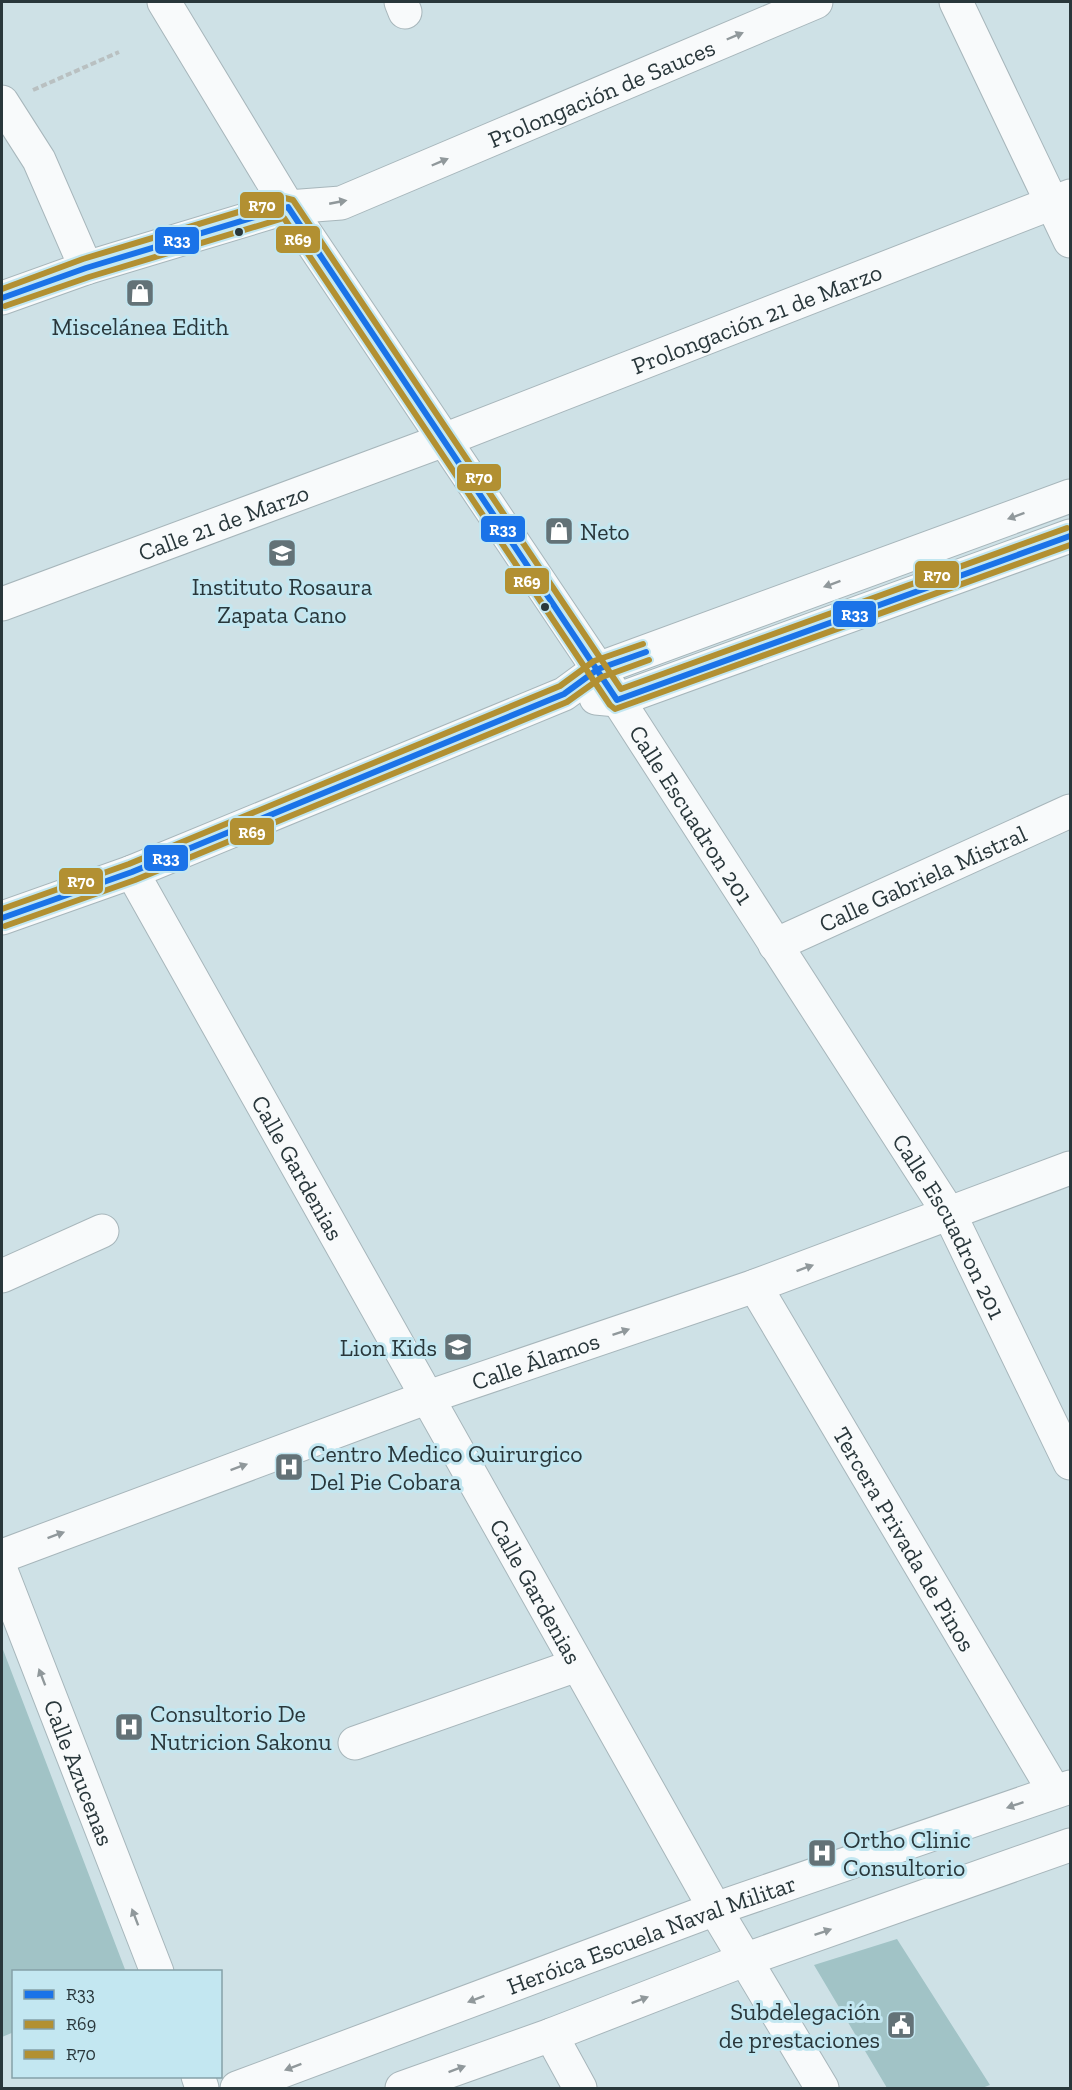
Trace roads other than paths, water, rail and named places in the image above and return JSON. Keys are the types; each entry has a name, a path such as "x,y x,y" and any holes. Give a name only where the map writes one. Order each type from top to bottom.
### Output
{"street":[{"name":"Calle Escuadron 201","path":"164,2 288,207 598,669 950,1215 1071,1463"},
{"name":"Prolongación de Sauces","path":"2,298 86,268 288,207 341,203 816,2"},
{"path":"956,2 1061,200 1071,241"},
{"path":"2,103 39,160 86,268"},
{"name":"Prolongación 21 de Marzo","path":"444,440 1061,200"},
{"name":"Calle 21 de Marzo","path":"2,604 444,440"},
{"path":"2,918 132,872 564,694 598,669 1071,496"},
{"path":"564,694 617,700 1071,536"},
{"name":"Calle Gabriela Mistral","path":"775,945 1071,811"},
{"name":"Calle Gardenias","path":"132,872 715,1909 822,2088"},
{"name":"Calle Álamos","path":"2,1556 428,1397 755,1286 1071,1168"},
{"path":"2,1276 102,1231"},
{"name":"Tercera Privada de Pinos","path":"755,1286 1062,1789"},
{"name":"Calle Azucenas","path":"2,1574 157,1970"},
{"path":"354,1743 577,1665"},
{"name":"Heróica Escuela Naval Militar","path":"237,2088 715,1909 1062,1789"},
{"path":"402,2088 551,2035 744,1959 1071,1845"},
{"path":"551,2035 580,2088"}],"place":[{"name":"Miscelánea Edith","path":"140,293"},
{"name":"Neto","path":"559,531"},
{"name":"Instituto Rosaura Zapata Cano","path":"282,553"},
{"name":"Lion Kids","path":"458,1347"},
{"name":"Centro Medico Quirurgico Del Pie Cobara","path":"289,1467"},
{"name":"Consultorio De Nutricion Sakonu","path":"129,1727"},
{"name":"Ortho Clinic Consultorio","path":"822,1853"},
{"name":"Subdelegación de prestaciones","path":"901,2025"}]}
